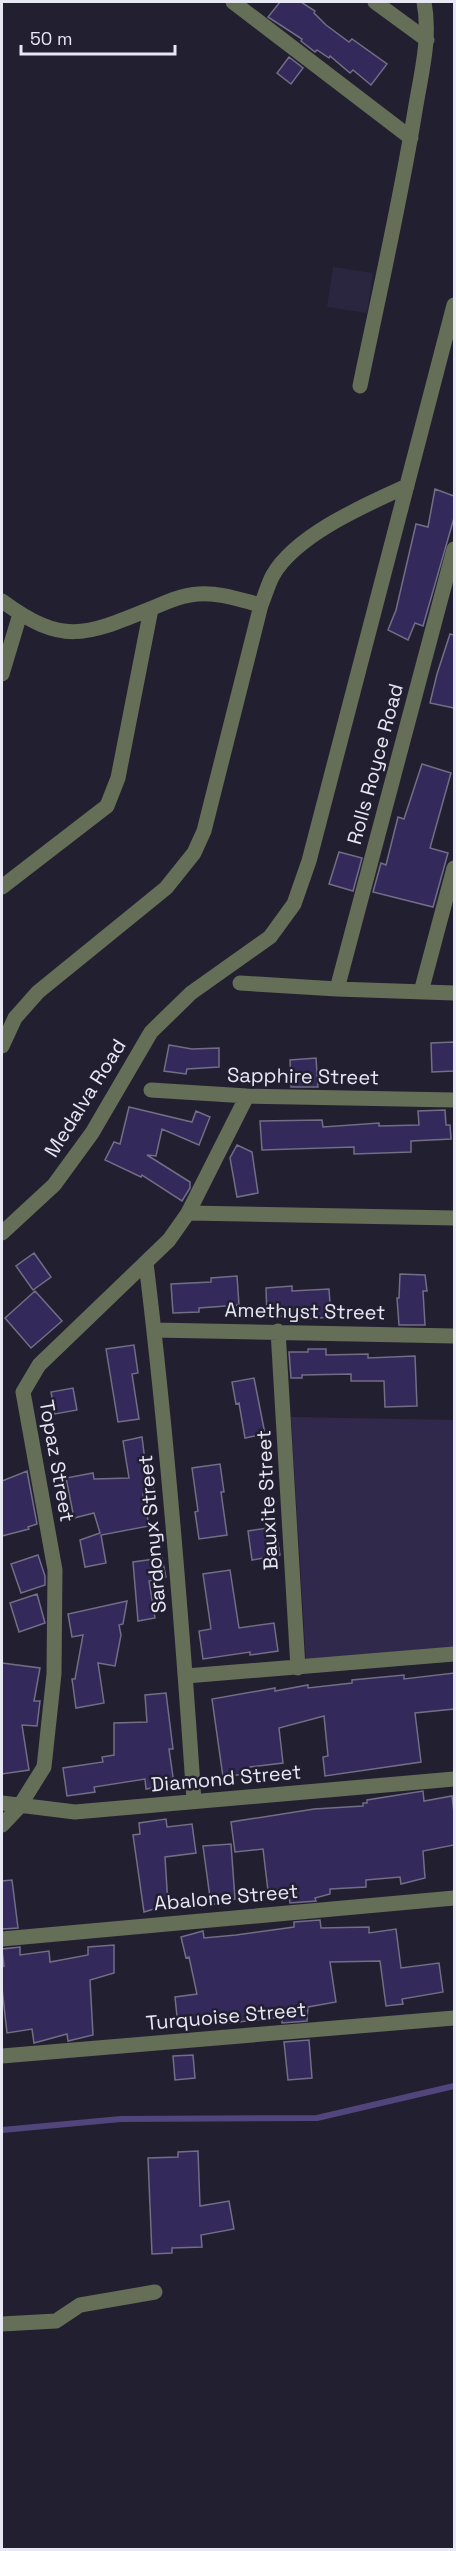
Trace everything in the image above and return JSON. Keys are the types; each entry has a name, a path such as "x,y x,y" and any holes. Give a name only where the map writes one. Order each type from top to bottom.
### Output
{"street":[{"path":"233,2 411,138"},
{"path":"375,2 427,40"},
{"path":"360,386 411,138 427,40 428,21 424,2"},
{"name":"Medalva Road","path":"2,1233 61,1177 92,1133 151,1032 191,993 270,937 294,904 309,861 454,305"},
{"path":"2,1046 15,1018 38,992 166,888 194,853 204,831 261,605 273,575 292,551 339,519 407,486"},
{"name":"Rolls Royce Road","path":"337,989 454,549"},
{"path":"2,601 20,614 52,629 76,632 104,627 197,593 221,595 261,605"},
{"path":"2,887 107,806 118,778 150,609"},
{"path":"2,674 20,614"},
{"path":"421,992 454,868"},
{"path":"240,983 454,993"},
{"name":"Sapphire Street","path":"151,1090 247,1096 454,1100"},
{"name":"Topaz Street","path":"2,1825 19,1807 44,1767 54,1674 55,1570 23,1392 39,1365 169,1240 188,1213 247,1096"},
{"path":"188,1213 454,1218"},
{"name":"Sardonyx Street","path":"146,1263 186,1676 194,1801"},
{"name":"Amethyst Street","path":"154,1330 454,1336"},
{"name":"Bauxite Street","path":"278,1331 298,1668"},
{"path":"186,1676 454,1654"},
{"name":"Diamond Street","path":"2,1803 19,1807 75,1812 454,1779"},
{"name":"Abalone Street","path":"2,1939 454,1898"},
{"name":"Turquoise Street","path":"2,2056 454,2018"},
{"path":"2,2324 56,2320 80,2305 155,2292"}],"shaded area":[{"path":"333,267 373,273 367,313 327,307"},
{"path":"291,1417 454,1420 454,1648 306,1661"}],"building":[{"path":"280,2 301,2 315,11 314,13 326,25 349,42 352,39 387,64 371,85 353,70 350,73 330,56 329,58 317,50 315,52 301,41 302,39 268,17"},
{"path":"289,57 303,68 291,84 277,73"},
{"path":"435,489 454,496 454,518 423,626 415,623 408,640 388,630 396,610 416,524 428,527"},
{"path":"450,634 454,635 454,708 430,703"},
{"path":"422,764 451,773 430,848 448,853 433,907 373,892 381,863 386,865 398,817 404,819"},
{"path":"339,852 362,858 353,891 329,884"},
{"path":"454,1042 454,1071 432,1072 431,1043"},
{"path":"169,1045 192,1049 219,1048 219,1067 187,1069 186,1074 164,1071"},
{"path":"316,1058 318,1087 291,1087 290,1060"},
{"path":"129,1107 192,1122 196,1111 210,1117 199,1145 162,1129 156,1156 147,1155 190,1182 190,1188 182,1201 142,1175 141,1177 105,1160 114,1142 120,1144"},
{"path":"445,1110 446,1125 450,1125 451,1139 411,1141 411,1152 354,1154 354,1147 262,1150 260,1121 322,1120 323,1127 379,1123 379,1126 419,1125 418,1111"},
{"path":"237,1145 252,1152 258,1193 237,1197 230,1158"},
{"path":"34,1253 51,1277 33,1290 16,1266"},
{"path":"400,1274 425,1275 427,1291 423,1291 425,1325 399,1325 397,1298 399,1298"},
{"path":"237,1276 239,1305 199,1308 199,1312 173,1313 171,1284 211,1282 211,1278"},
{"path":"292,1286 292,1291 329,1289 331,1317 305,1319 304,1315 267,1317 266,1288"},
{"path":"35,1291 62,1321 31,1348 5,1318"},
{"path":"134,1345 138,1373 132,1374 139,1419 118,1422 106,1349"},
{"path":"308,1349 326,1349 326,1355 368,1354 368,1358 415,1356 417,1406 385,1407 384,1381 351,1381 351,1374 302,1375 302,1378 291,1378 289,1352 308,1352"},
{"path":"254,1378 265,1434 245,1438 239,1403 236,1404 232,1382"},
{"path":"73,1388 77,1410 55,1414 51,1392"},
{"path":"142,1437 146,1469 150,1469 154,1492 143,1494 149,1526 101,1535 106,1563 85,1567 80,1540 100,1533 94,1513 74,1518 66,1478 93,1473 94,1479 129,1478 123,1441"},
{"path":"220,1464 227,1535 199,1539 192,1468"},
{"path":"27,1471 37,1524 28,1527 29,1529 2,1536 2,1481"},
{"path":"275,1527 280,1555 252,1560 248,1531"},
{"path":"38,1555 45,1576 45,1585 21,1593 11,1564"},
{"path":"162,1558 166,1577 149,1581 155,1618 138,1621 133,1562"},
{"path":"230,1570 239,1628 274,1623 278,1651 250,1655 250,1652 203,1659 199,1631 211,1629 203,1574"},
{"path":"37,1594 45,1623 19,1632 10,1603"},
{"path":"127,1601 123,1624 119,1625 121,1635 115,1666 98,1663 104,1703 76,1708 72,1679 75,1679 83,1635 72,1637 68,1614"},
{"path":"2,1663 40,1668 34,1701 40,1701 37,1726 22,1725 29,1770 2,1774"},
{"path":"454,1673 454,1709 415,1713 421,1762 325,1776 323,1757 328,1756 324,1716 279,1728 283,1763 250,1767 251,1773 223,1777 212,1699 275,1688 275,1691 308,1685 308,1688 352,1683 352,1680 404,1675 404,1679"},
{"path":"166,1693 173,1749 169,1749 174,1784 146,1789 145,1779 94,1787 95,1792 67,1796 63,1768 103,1762 102,1757 114,1755 114,1723 147,1722 145,1695"},
{"path":"423,1791 424,1801 452,1796 454,1813 454,1845 423,1851 425,1878 401,1884 400,1877 366,1880 366,1887 330,1889 330,1894 315,1898 316,1901 290,1903 289,1896 269,1899 263,1849 235,1852 231,1822 314,1809 363,1806 367,1800"},
{"path":"166,1819 167,1827 192,1824 196,1853 165,1857 168,1905 144,1912 133,1835 140,1834 139,1823"},
{"path":"231,1844 235,1899 211,1905 203,1846"},
{"path":"12,1880 18,1928 2,1929 2,1881"},
{"path":"320,1920 321,1928 369,1927 369,1933 396,1929 401,1968 439,1963 443,1992 402,1999 403,2004 386,2006 380,1961 330,1962 336,2002 308,2007 307,2021 282,2023 282,2017 230,2023 229,2017 178,2026 175,1997 197,1994 189,1957 186,1958 181,1937 203,1931 204,1938 236,1935 294,1927 294,1922"},
{"path":"114,1945 114,1973 90,1980 93,2035 68,2041 67,2034 34,2043 32,2029 7,2033 2,1988 2,1967 4,1966 2,1949 20,1947 20,1955 49,1951 50,1962 88,1955 88,1947"},
{"path":"309,2040 312,2078 288,2080 284,2042"},
{"path":"193,2055 195,2078 175,2080 173,2056"},
{"path":"198,2151 200,2206 229,2201 234,2229 201,2235 202,2247 172,2248 172,2253 152,2254 148,2158 178,2157 178,2152"}],"waterway":[{"path":"2,2130 121,2119 317,2118 454,2086"}]}
